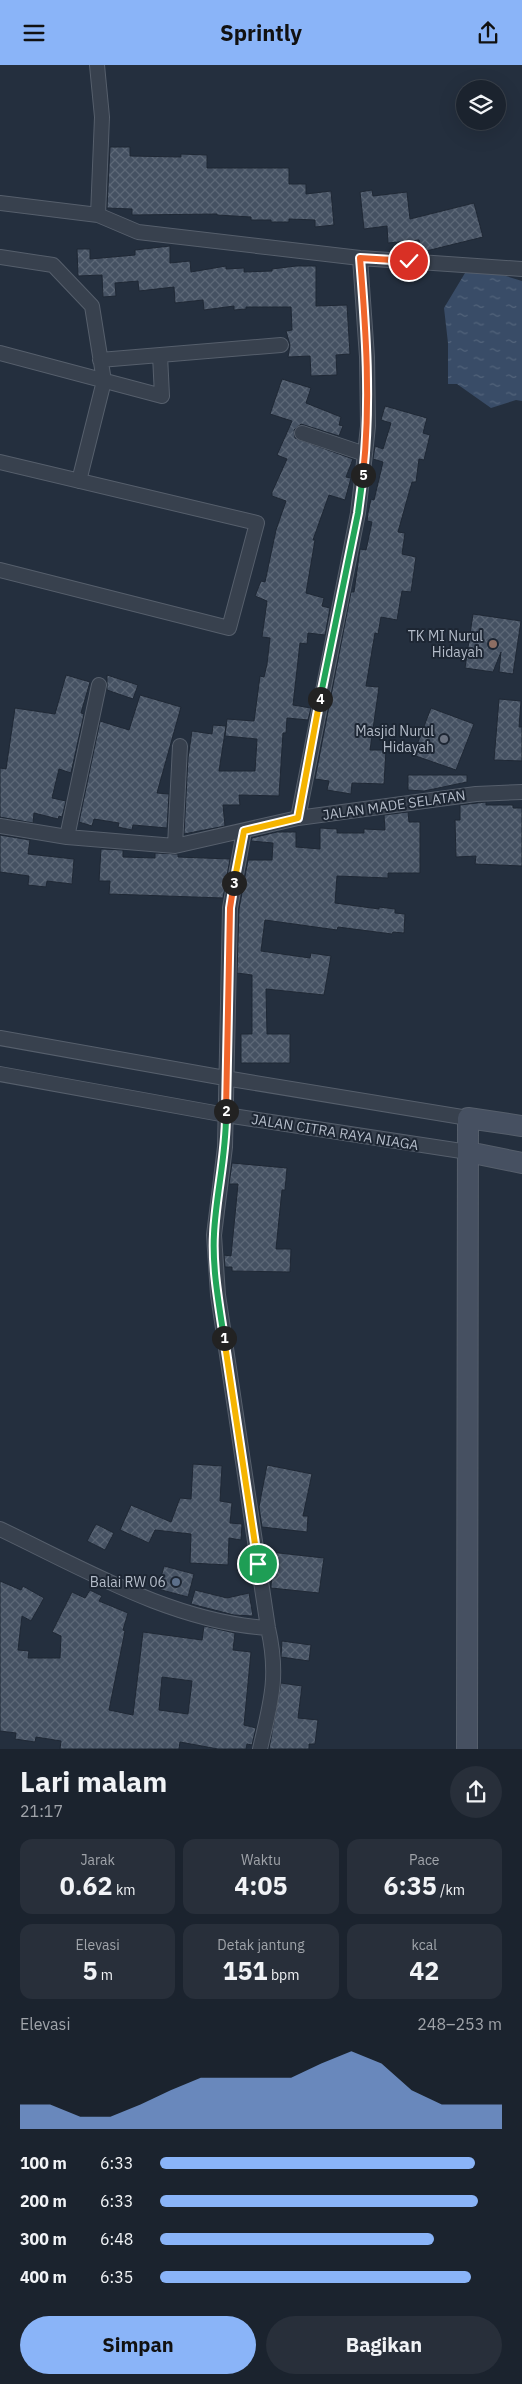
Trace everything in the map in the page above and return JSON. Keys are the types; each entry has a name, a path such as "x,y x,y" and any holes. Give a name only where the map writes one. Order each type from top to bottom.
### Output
{"street":[{"path":"97,65 102,117 98,215"},
{"path":"0,203 98,215 138,232 360,258 522,269"},
{"path":"0,257 52,265 92,306 104,381 79,481"},
{"path":"298,818 358,513 365,454 368,426 367,357 360,258"},
{"path":"100,360 281,345"},
{"path":"0,353 162,396 160,355"},
{"path":"302,433 365,454"},
{"path":"0,462 257,523 229,628 0,570"},
{"path":"67,837 100,685"},
{"path":"175,846 180,746"},
{"name":"JALAN MADE SELATAN","path":"0,826 67,837 175,846 298,818 476,794 522,792"},
{"path":"244,831 230,908 225,1147 214,1235 218,1295 268,1628 273,1649 275,1675 273,1697 260,1749"},
{"path":"0,1038 225,1078 522,1126"},
{"name":"JALAN CITRA RAYA NIAGA","path":"0,1074 226,1115 468,1152 522,1163"},
{"path":"467,1749 468,1118"},
{"path":"0,1529 155,1602 233,1624 268,1628"}],"water":[{"path":"465,273 496,273 522,281 522,401 516,400 491,408 457,384 448,384 448,343 444,308"}],"building":[{"path":"110,147 130,147 130,156 181,157 181,154 207,155 207,168 289,168 289,184 306,184 306,194 331,191 334,225 315,227 315,220 289,219 289,222 271,222 271,220 251,220 251,217 217,214 132,215 132,209 107,208"},
{"path":"372,190 373,196 407,192 410,219 474,203 483,237 422,252 419,240 388,243 387,226 364,229 360,192"},
{"path":"170,246 170,263 190,261 191,272 226,266 226,269 244,268 244,272 272,271 272,269 296,266 316,266 316,306 347,305 350,354 336,355 337,375 311,376 310,356 288,357 290,345 286,331 292,330 291,307 246,307 246,309 234,310 234,306 204,310 203,300 175,303 174,287 139,291 138,281 115,283 116,296 103,297 102,275 78,276 77,249 90,249 90,259 135,255 135,250"},
{"path":"282,379 311,388 306,403 341,417 339,425 343,426 339,436 301,424 294,430 295,438 353,459 346,477 351,478 345,500 329,495 313,540 315,540 306,593 324,598 322,606 330,608 325,635 308,633 307,644 300,643 293,705 311,708 308,720 287,718 286,733 283,733 279,796 239,795 240,805 223,805 225,826 184,834 188,758 192,731 212,734 213,725 226,726 219,771 255,771 257,739 225,736 227,719 254,721 260,676 264,677 267,664 270,638 262,637 267,601 255,596 261,581 265,582 276,530 286,501 272,496 272,492 287,459 277,455 292,421 270,414"},
{"path":"385,406 427,418 423,433 430,435 424,460 419,459 416,482 412,482 398,532 405,533 402,554 416,557 411,592 402,591 397,620 381,617 378,634 375,633 366,686 379,687 370,750 386,750 384,784 352,783 351,794 327,790 329,781 315,779 351,592 354,592 360,549 366,550 372,522 367,521 368,513 371,499 374,500 383,462 373,459 375,446 383,449 391,423 381,420"},
{"name":"TK MI Nurul Hidayah","path":"473,614 521,621 513,674 499,672 501,652 493,672 465,668"},
{"path":"66,675 90,682 81,713 84,714 71,773 59,769 52,798 66,801 62,817 59,816 58,819 34,813 33,823 0,817 0,768 6,769 15,708 55,714"},
{"path":"107,675 138,685 133,699 107,690"},
{"path":"140,695 181,707 157,793 169,794 167,828 133,825 132,830 118,827 119,823 94,819 92,826 79,822 100,721 129,730"},
{"path":"499,699 521,701 519,727 522,727 522,761 494,760"},
{"name":"Masjid Nurul Hidayah","path":"431,708 474,724 456,770 413,755"},
{"path":"408,775 467,775 467,782 424,791 408,790"},
{"path":"486,802 486,805 513,805 513,808 522,808 522,866 475,864 476,856 456,857 455,820 460,820 460,805"},
{"path":"408,812 409,822 420,822 420,873 388,873 388,878 337,876 335,903 379,909 379,907 395,909 395,913 405,914 404,933 393,932 392,934 338,927 337,930 265,920 261,951 310,958 311,953 331,956 324,995 266,989 267,1034 290,1034 290,1063 241,1063 241,1034 252,1034 252,975 237,973 239,909 248,860 272,860 273,843 251,841 252,838 277,832 296,832 296,847 320,849 320,828 337,829 337,833 364,833 364,829 385,830 384,815"},
{"path":"0,835 30,840 28,854 74,859 72,884 47,881 46,887 28,885 29,876 0,872"},
{"path":"101,849 123,850 123,857 155,858 155,853 178,854 178,857 230,859 223,898 109,894 110,881 99,881"},
{"path":"232,1163 287,1168 285,1190 282,1190 276,1249 291,1249 290,1272 232,1271 232,1267 225,1267 224,1255 231,1256 238,1184 229,1184"},
{"path":"193,1464 222,1466 220,1501 232,1503 230,1523 242,1524 241,1540 229,1538 228,1565 190,1563 191,1534 155,1530 149,1543 120,1530 131,1505 171,1522 180,1498 191,1499"},
{"path":"267,1465 312,1474 303,1516 308,1516 307,1532 262,1527 259,1507"},
{"path":"96,1524 114,1533 105,1550 87,1541"},
{"path":"270,1552 324,1558 319,1593 271,1588 272,1565 268,1565"},
{"name":"Balai RW 06","path":"164,1566 194,1574 188,1597 158,1589"},
{"path":"0,1581 21,1590 23,1586 44,1598 31,1621 22,1616 18,1650 29,1651 28,1658 60,1658 61,1636 52,1632 72,1592 85,1598 90,1590 102,1596 99,1601 128,1613 123,1630 125,1631 109,1710 133,1715 143,1632 202,1640 204,1626 235,1633 233,1650 251,1652 244,1725 256,1728 252,1745 247,1744 246,1749 218,1749 180,1742 179,1749 60,1749 61,1741 36,1737 35,1742 15,1739 16,1733 0,1731","holes":["162,1677 192,1681 188,1714 159,1710"]},
{"path":"195,1590 227,1598 249,1593 253,1616 234,1615 191,1604"},
{"path":"282,1641 311,1645 309,1661 281,1657"},
{"path":"281,1683 302,1686 298,1718 318,1720 315,1744 309,1744 309,1749 269,1749"}],"place":[{"name":"TK MI Nurul Hidayah","path":"493,644"},
{"name":"Masjid Nurul Hidayah","path":"444,739"},
{"name":"Balai RW 06","path":"176,1582"}],"route":[{"path":"258,1564 218,1295 214,1247 225,1147 230,908 244,831 298,818 358,513 365,454 368,426 367,357 360,258 409,261"}]}
